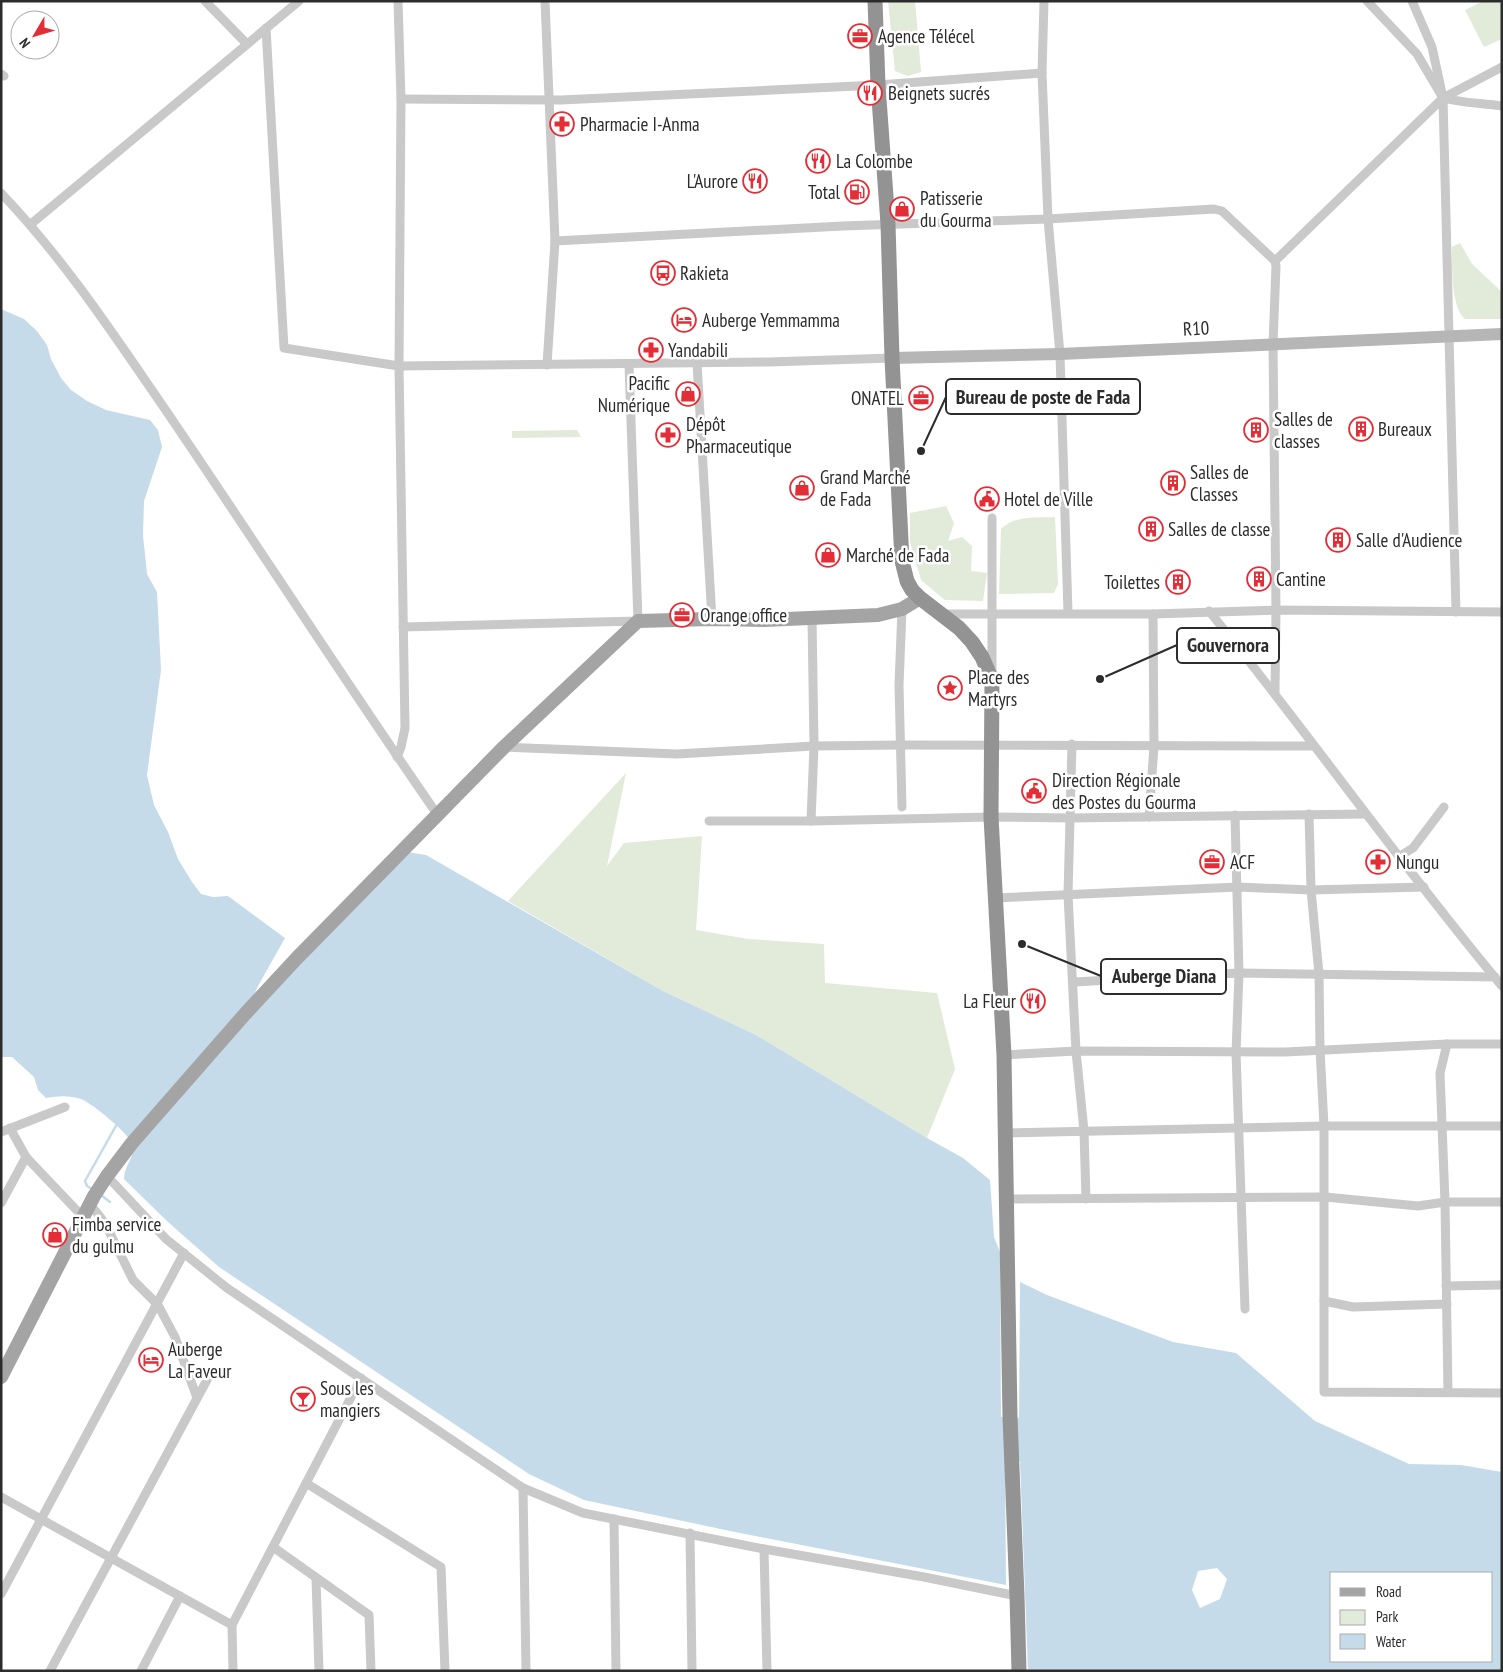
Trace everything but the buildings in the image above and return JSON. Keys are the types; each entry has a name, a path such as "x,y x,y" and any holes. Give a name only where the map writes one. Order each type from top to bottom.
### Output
{"highway":[{"path":"875,1 878,85 888,224 892,358 902,561 907,581 912,590 959,628 972,642 982,657 992,680 991,817 1004,1055 1010,1417 1019,1671"}],"main road":[{"name":"R10","path":"892,358 1060,354 1502,334"},
{"path":"1,1377 97,1191 132,1143 296,959 504,747 638,621 764,620 878,615 902,609 920,598"}],"street":[{"path":"205,1 247,44"},
{"path":"31,224 299,1"},
{"path":"397,757 405,728 398,366 401,99 398,1"},
{"path":"545,1 555,241 547,365"},
{"path":"1044,1 1042,73 1048,219 1060,354 1068,613"},
{"path":"1367,1 1417,54 1443,98 1461,103 1475,102 1502,106"},
{"path":"1412,1 1432,47 1443,98 1456,612"},
{"path":"266,28 284,348 398,366 697,363 892,358"},
{"path":"1275,261 1443,98 1502,67"},
{"path":"401,99 549,100 878,85 1042,73"},
{"path":"1,193 31,224 105,322 437,814"},
{"path":"555,241 888,224 1048,219 1214,209 1222,211 1275,261 1276,266 1272,344 1276,610 1275,692"},
{"path":"697,363 712,619"},
{"path":"403,627 638,621 629,364"},
{"path":"992,518 992,680"},
{"path":"902,609 899,685 902,807"},
{"path":"942,614 1153,614 1276,610 1502,612"},
{"path":"1209,611 1275,692 1365,814 1502,986"},
{"path":"1150,816 1154,746 1153,614"},
{"path":"811,821 814,746 812,618"},
{"path":"504,747 677,754 814,746 1072,744 1313,746"},
{"path":"1072,744 1068,895 1074,982 1076,1051 1084,1132 1086,1199"},
{"path":"1400,856 1413,848 1444,808"},
{"path":"1309,814 1311,890 1319,974 1324,1126 1324,1392 1502,1393"},
{"path":"709,821 1365,814"},
{"path":"1235,815 1239,973 1236,1053 1244,1309"},
{"path":"995,898 1238,888 1311,890 1424,888"},
{"path":"1074,982 1239,973 1495,977"},
{"path":"1004,1055 1076,1051 1284,1052 1447,1044 1502,1044"},
{"path":"1447,1044 1440,1073 1445,1202 1448,1392"},
{"path":"64,1108 6,1130 39,1173 83,1217"},
{"path":"1006,1133 1324,1126 1502,1126"},
{"path":"1,1203 26,1157"},
{"path":"97,1191 166,1239 227,1288 523,1488 583,1513 1017,1596"},
{"path":"97,1191 105,1223 133,1280 158,1305 175,1337 197,1398"},
{"path":"1007,1199 1325,1197 1418,1206 1445,1202 1502,1202"},
{"path":"1,1594 158,1305 184,1253"},
{"path":"1446,1286 1502,1285"},
{"path":"1324,1301 1353,1307 1447,1304"},
{"path":"50,1671 208,1378"},
{"path":"233,1671 232,1625 361,1378"},
{"path":"306,1483 441,1567 445,1671"},
{"path":"523,1488 526,1671"},
{"path":"1,1497 232,1625"},
{"path":"614,1519 616,1671"},
{"path":"690,1533 692,1671"},
{"path":"273,1547 369,1615 371,1671"},
{"path":"764,1548 767,1671"},
{"path":"316,1578 319,1671"},
{"path":"141,1671 180,1596"},
{"path":"148,1657 148,1671"}],"green space":[{"path":"888,1 915,1 921,72 908,76 895,71"},
{"path":"1483,1 1502,1 1502,39 1484,47 1465,10"},
{"path":"1460,243 1472,264 1502,292 1502,319 1465,319 1460,313 1452,275 1452,247"},
{"path":"577,430 581,437 512,438 512,431"},
{"path":"946,506 954,523 948,541 962,537 972,546 971,571 987,573 983,601 945,600 921,580 910,542 910,513"},
{"path":"1055,517 1058,584 1054,593 999,594 1001,529 1019,519"},
{"path":"626,773 607,866 624,843 702,836 696,930 748,939 824,944 825,983 937,993 955,1069 927,1138 756,1035 663,991 508,901"}],"water":[{"path":"1,309 24,319 37,331 47,345 51,359 61,378 71,390 87,401 106,410 150,420 158,430 162,447 144,501 143,535 147,574 157,592 161,670 147,775 154,805 168,832 178,859 201,894 213,897 228,896 285,938 258,986 246,1012 401,851 426,855 663,991 756,1035 963,1158 990,1180 994,1237 1000,1252 1001,1417 1019,1418 1020,1282 1047,1295 1173,1342 1236,1353 1315,1421 1409,1464 1461,1465 1502,1472 1502,1671 1028,1671 1020,1461 1005,1460 1006,1585 730,1531 584,1500 529,1474 219,1267 168,1222 124,1179 133,1146 119,1127 81,1099 64,1096 46,1098 38,1090 34,1077 12,1057 1,1057","holes":["1217,1568 1227,1579 1220,1599 1200,1608 1192,1590 1198,1571"]}],"waterway":[{"path":"92,1189 87,1186 85,1181 117,1124"},
{"path":"101,1195 110,1202"}],"place":[{"name":"Agence Télécel","path":"860,36"},
{"name":"Beignets sucrés","path":"870,93"},
{"name":"Pharmacie I-Anma","path":"562,124"},
{"name":"La Colombe","path":"818,161"},
{"name":"L'Aurore","path":"755,181"},
{"name":"Total","path":"857,192"},
{"name":"Patisserie du Gourma","path":"902,209"},
{"name":"Rakieta","path":"663,273"},
{"name":"Auberge Yemmamma","path":"684,320"},
{"name":"Yandabili","path":"651,350"},
{"name":"Pacific Numérique","path":"688,394"},
{"name":"ONATEL","path":"921,398"},
{"name":"Bureaux","path":"1361,429"},
{"name":"Salles de classes","path":"1256,430"},
{"name":"Dépôt Pharmaceutique","path":"668,435"},
{"name":"Bureau de poste de Fada","path":"921,451"},
{"name":"Salles de Classes","path":"1173,483"},
{"name":"Grand Marché de Fada","path":"802,488"},
{"name":"Hotel de Ville","path":"987,499"},
{"name":"Salles de classe","path":"1151,529"},
{"name":"Salle d'Audience","path":"1338,540"},
{"name":"Marché de Fada","path":"828,555"},
{"name":"Cantine","path":"1259,579"},
{"name":"Toilettes","path":"1178,582"},
{"name":"Orange office","path":"682,615"},
{"name":"Gouvernora","path":"1100,679"},
{"name":"Place des Martyrs","path":"950,688"},
{"name":"Direction Régionale des Postes du Gourma","path":"1034,791"},
{"name":"ACF","path":"1212,862"},
{"name":"Nungu","path":"1378,862"},
{"name":"Auberge Diana","path":"1022,944"},
{"name":"La Fleur","path":"1033,1001"},
{"name":"Fimba service du gulmu","path":"55,1235"},
{"name":"Auberge La Faveur","path":"151,1360"},
{"name":"Sous les mangiers","path":"303,1399"}]}
